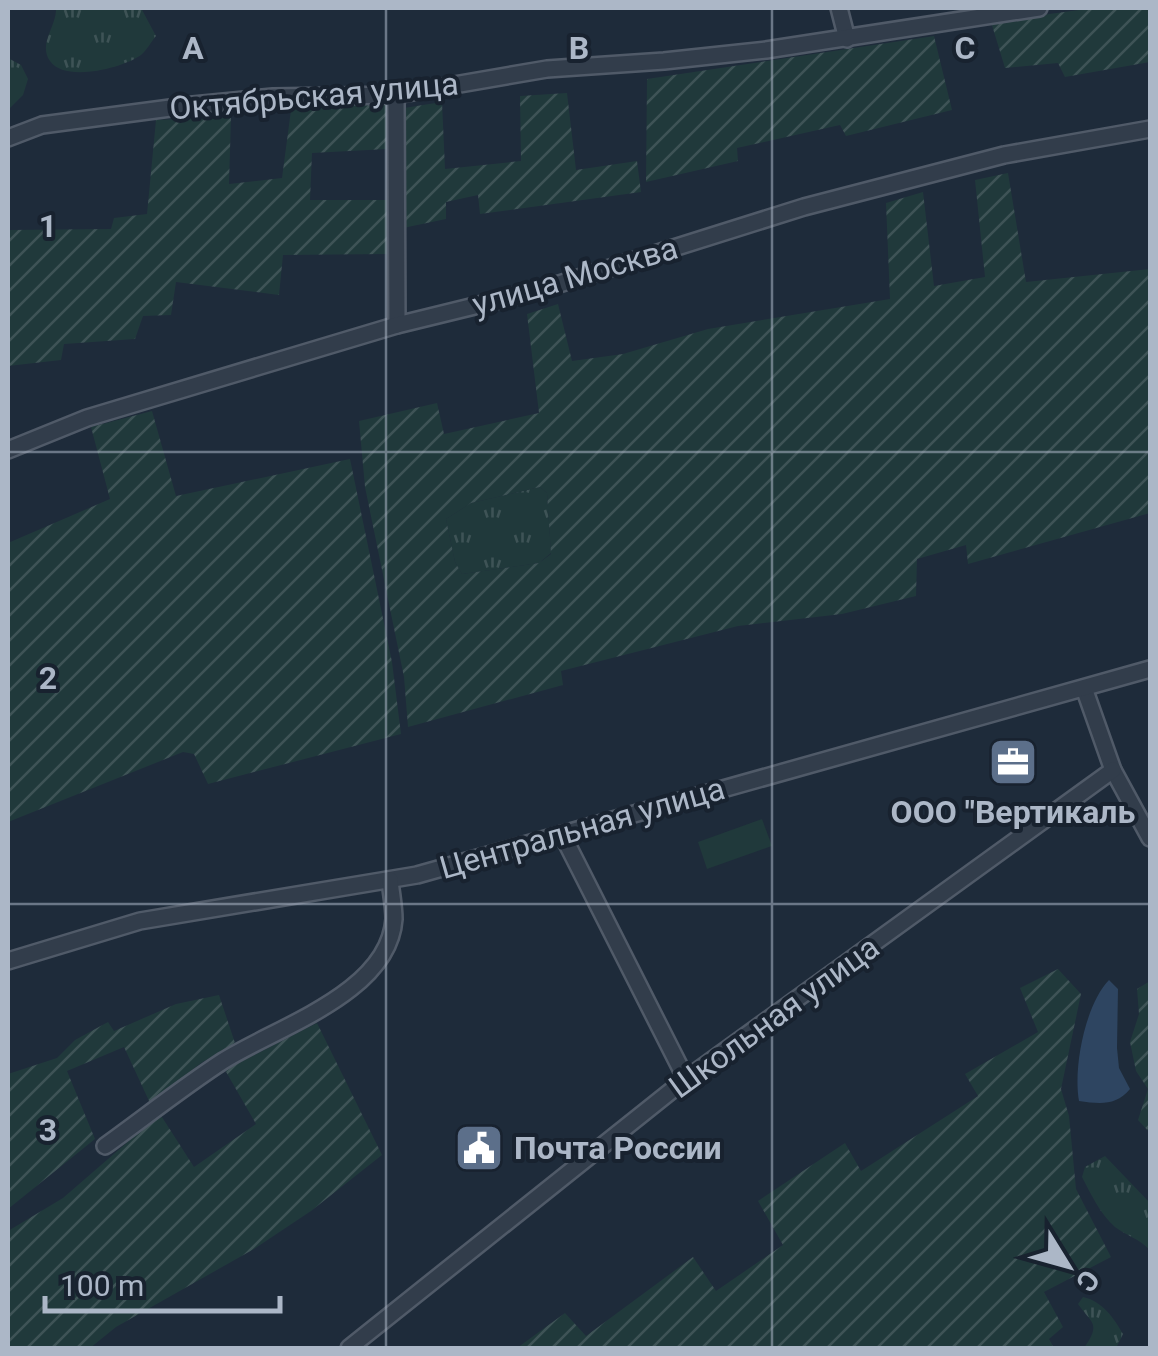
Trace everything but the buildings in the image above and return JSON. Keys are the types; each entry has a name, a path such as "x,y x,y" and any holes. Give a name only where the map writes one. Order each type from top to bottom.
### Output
{"street":[{"path":"839,8 846,39"},
{"name":"Октябрьская улица","path":"8,138 42,125 193,105 273,97 396,95 547,69 664,62 846,39 1039,8"},
{"path":"396,95 397,325"},
{"name":"улица Москва","path":"8,450 87,418 397,325 540,290 804,207 1004,156 1150,128"},
{"name":"Центральная улица","path":"8,961 140,921 390,880 1150,669"},
{"path":"1084,688 1113,770 1150,838"},
{"name":"Школьная улица","path":"349,1348 686,1080 1113,770"},
{"path":"562,834 686,1080"},
{"path":"104,1146 224,1060 336,1000 364,979 382,953 394,920 390,880"}],"green space":[{"path":"56,8 141,8 156,36 141,55 121,65 81,72 57,68 46,48"},
{"path":"1094,8 1150,8 1150,62 1065,77 1058,63 1005,68 991,22"},
{"path":"934,36 952,110 846,136 840,125 737,148 738,161 646,182 647,79"},
{"path":"8,58 21,65 28,79 23,95 8,110"},
{"path":"567,93 576,170 637,161 641,192 480,214 478,195 446,202 446,219 403,228 404,108 442,102 445,169 521,161 520,96"},
{"path":"387,103 387,149 312,153 310,200 388,200 389,254 283,255 279,295 176,282 171,315 143,316 135,339 64,344 61,360 8,366 8,230 111,229 114,218 147,214 156,120 231,117 229,184 282,178 291,110"},
{"path":"1008,173 1026,282 1150,269 1150,513 968,564 966,545 917,559 916,596 842,614 738,626 561,671 563,685 408,727 404,677 365,487 359,421 437,403 444,434 539,413 527,314 558,304 572,361 623,354 708,329 890,299 886,203 923,192 934,286 985,277 975,180","holes":["540,487 547,493 551,554 539,563 462,574 455,562 446,519 471,503"]},
{"path":"152,411 176,496 350,459 392,662 401,734 208,784 194,754 183,752 8,822 8,543 110,499 91,427"},
{"path":"540,487 547,493 551,553 539,563 462,574 455,562 446,519 471,503"},
{"path":"762,819 772,846 707,869 698,842"},
{"path":"1058,969 1081,994 1061,1089 1069,1116 1076,1189 1111,1257 1044,1292 1063,1327 1049,1339 1054,1348 517,1348 565,1313 586,1336 693,1257 716,1291 783,1245 758,1201 845,1143 861,1171 978,1096 965,1074 1038,1032 1020,988"},
{"path":"1150,981 1150,1133 1138,1120 1148,1089 1136,1071 1130,1042 1139,1014 1137,989"},
{"path":"219,995 235,1043 201,1063 150,1103 124,1047 67,1071 95,1139 8,1209 8,1074 57,1058 75,1040 108,1022 114,1031 176,1004"},
{"path":"317,1023 382,1155 311,1211 254,1249 116,1327 90,1348 8,1348 8,1231 63,1198 160,1114 194,1167 256,1124 225,1070"},
{"path":"1105,1156 1150,1203 1150,1250 1110,1222 1082,1177 1085,1167"},
{"path":"1083,1297 1102,1306 1123,1334 1116,1348 1084,1348 1093,1328 1078,1304"}],"water":[{"path":"1109,980 1118,989 1119,1068 1130,1089 1107,1102 1079,1101 1078,1072 1087,1021"}],"place":[{"name":"ООО \"Вертикаль","path":"1013,762"},
{"name":"Почта России","path":"479,1148"}]}
